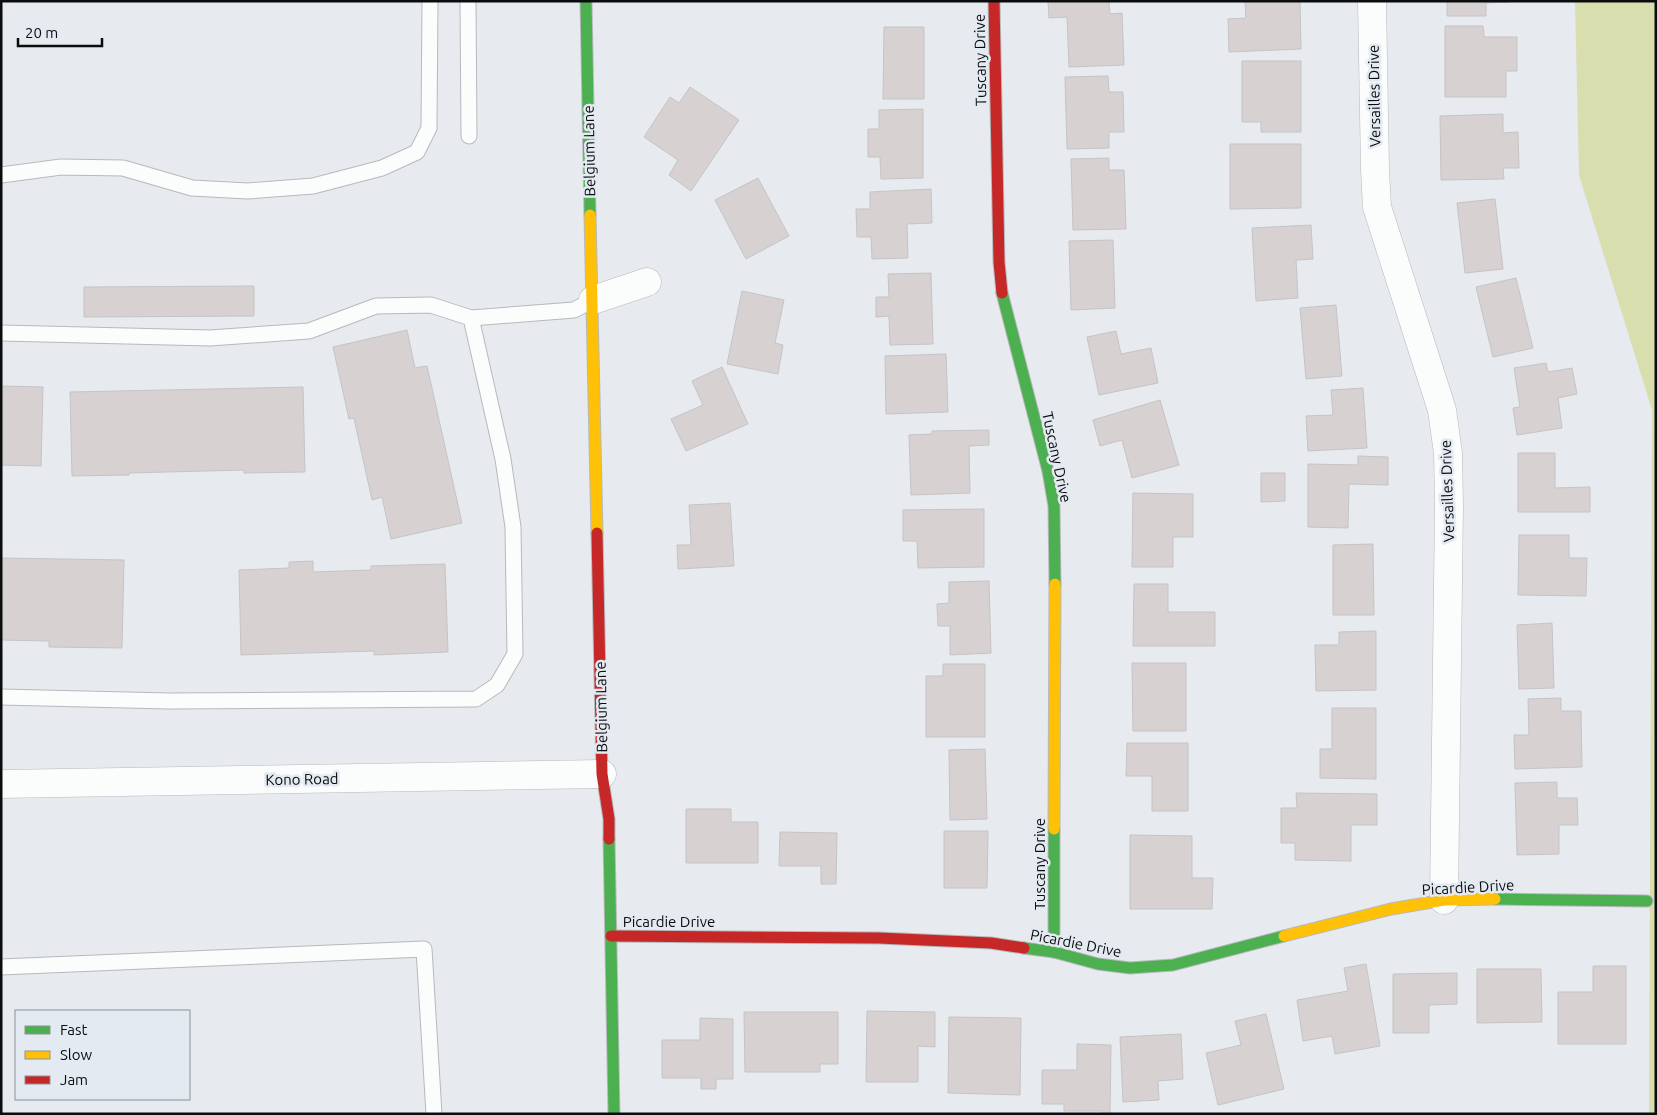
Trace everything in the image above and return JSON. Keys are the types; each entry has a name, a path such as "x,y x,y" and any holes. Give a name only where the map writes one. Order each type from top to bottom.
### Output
{"street":[{"name":"Belgium Lane","path":"586,1 602,774 609,819 614,1114"},
{"name":"Tuscany Drive","path":"994,1 999,262 1002,298 1048,470 1054,506 1054,952"},
{"name":"Versailles Drive","path":"1372,1 1377,207 1442,410 1448,453 1444,900"},
{"path":"593,300 647,282"},
{"name":"Kono Road","path":"1,784 602,774"},
{"name":"Picardie Drive","path":"611,936 879,938 991,944 1054,952 1098,964 1130,968 1173,965 1391,909 1444,900 1647,901"}],"lane":[{"path":"1,175 60,167 123,168 192,188 248,191 313,186 382,168 417,152 430,128 430,1"},
{"path":"468,1 469,136"},
{"path":"1,334 210,338 310,331 376,306 431,305 470,318 574,310 593,300"},
{"path":"1,697 169,701 476,699 497,685 515,654 513,528 502,460 470,318"},
{"path":"1,967 424,949 434,1114"}],"green space":[{"path":"1575,1 1656,1 1656,1114 1649,1114 1652,410 1579,175"}],"building":[{"path":"1048,1 1109,1 1110,14 1122,13 1124,65 1069,67 1067,17 1049,18"},
{"path":"1245,1 1300,1 1301,49 1229,52 1228,19 1246,18"},
{"path":"1447,1 1509,2 1486,3 1486,16 1447,16"},
{"path":"1445,26 1483,26 1484,37 1517,37 1517,71 1506,71 1506,97 1445,97"},
{"path":"884,27 924,27 924,99 883,99"},
{"path":"1242,61 1301,61 1301,132 1261,132 1261,122 1242,122"},
{"path":"1108,76 1109,92 1123,92 1124,132 1109,132 1109,148 1067,149 1065,77"},
{"path":"690,87 739,120 691,191 669,175 678,160 644,137 670,97 679,103"},
{"path":"923,109 923,178 881,179 880,157 868,157 868,129 879,129 879,110"},
{"path":"1503,114 1503,133 1518,132 1519,168 1503,168 1504,179 1441,180 1440,116"},
{"path":"1230,144 1301,144 1301,208 1230,209"},
{"path":"1109,158 1109,170 1124,170 1126,229 1073,230 1071,159"},
{"path":"758,178 789,236 746,259 715,200"},
{"path":"931,189 932,223 907,224 908,258 872,259 871,237 857,237 856,209 870,209 870,192"},
{"path":"1495,199 1503,269 1465,273 1457,203"},
{"path":"1311,225 1313,259 1296,260 1298,298 1256,301 1252,228"},
{"path":"1113,240 1115,308 1071,310 1069,241"},
{"path":"931,273 933,344 890,345 889,316 876,317 876,297 889,297 888,274"},
{"path":"1516,278 1533,348 1493,357 1476,287"},
{"path":"254,286 254,316 84,317 84,287"},
{"path":"742,291 784,300 775,343 783,345 778,374 727,364"},
{"path":"1336,305 1342,376 1306,379 1300,308"},
{"path":"407,330 415,368 427,366 462,523 391,539 382,497 372,500 354,418 349,419 333,347"},
{"path":"1116,331 1121,354 1151,348 1158,383 1099,395 1087,337"},
{"path":"946,354 948,412 886,414 885,356"},
{"path":"1546,363 1548,372 1572,368 1577,394 1558,398 1562,428 1517,435 1513,408 1520,407 1514,368"},
{"path":"722,367 748,424 686,451 671,419 703,405 692,381"},
{"path":"1,386 43,387 41,466 1,465"},
{"path":"303,387 305,472 244,473 244,470 72,476 70,392"},
{"path":"1363,388 1367,448 1308,451 1306,416 1333,415 1331,390"},
{"path":"1160,400 1179,465 1132,478 1122,440 1100,446 1093,420"},
{"path":"989,430 989,445 969,446 970,493 911,495 909,435 932,434 932,431"},
{"path":"1518,453 1555,453 1555,488 1590,487 1590,512 1518,512"},
{"path":"1358,456 1388,457 1388,485 1349,484 1348,528 1308,527 1308,464 1358,465"},
{"path":"1261,473 1285,473 1285,501 1261,502"},
{"path":"1133,493 1193,494 1193,537 1173,537 1173,567 1132,567"},
{"path":"730,503 734,566 678,569 677,545 691,545 689,505"},
{"path":"984,509 984,567 918,568 917,541 903,541 903,510"},
{"path":"1519,535 1569,535 1569,558 1587,558 1586,596 1518,595"},
{"path":"1373,544 1374,615 1333,615 1333,545"},
{"path":"1,558 124,560 122,648 49,647 49,641 1,640"},
{"path":"313,561 313,572 371,570 371,566 445,564 448,652 374,655 374,651 241,655 239,570 289,568 289,562"},
{"path":"989,581 991,653 950,655 950,626 938,626 937,604 949,603 949,582"},
{"path":"1134,584 1168,584 1168,612 1215,612 1215,646 1133,646"},
{"path":"1552,623 1554,688 1519,689 1517,625"},
{"path":"1376,631 1376,690 1316,691 1315,645 1339,645 1339,632"},
{"path":"1132,663 1186,663 1186,731 1133,731"},
{"path":"943,664 985,664 985,737 926,737 926,676 943,676"},
{"path":"1561,698 1561,711 1581,711 1582,767 1515,769 1514,735 1529,735 1528,699"},
{"path":"1332,708 1376,708 1376,779 1320,778 1320,749 1332,749"},
{"path":"1127,743 1188,743 1188,811 1152,811 1152,776 1126,776"},
{"path":"985,749 987,819 950,820 949,750"},
{"path":"1557,782 1557,798 1577,798 1578,825 1559,825 1559,854 1517,855 1515,783"},
{"path":"1296,793 1377,794 1377,825 1351,825 1351,861 1295,860 1295,843 1281,843 1281,808 1297,808"},
{"path":"686,809 731,809 731,822 758,822 758,863 686,863"},
{"path":"944,831 988,831 987,888 944,888"},
{"path":"780,832 837,833 836,884 821,884 821,866 779,866"},
{"path":"1130,835 1192,836 1192,878 1213,878 1212,909 1130,909"},
{"path":"1366,964 1380,1046 1335,1054 1332,1036 1303,1041 1297,1000 1348,991 1344,968"},
{"path":"1593,966 1626,966 1626,1044 1558,1044 1558,992 1593,992"},
{"path":"1477,969 1541,969 1542,1022 1477,1023"},
{"path":"1457,973 1457,1004 1429,1005 1429,1033 1393,1033 1393,974"},
{"path":"867,1011 935,1012 935,1047 918,1046 918,1082 866,1082"},
{"path":"744,1012 838,1012 838,1064 820,1064 820,1072 745,1072"},
{"path":"1266,1014 1284,1089 1218,1105 1206,1053 1241,1045 1235,1021"},
{"path":"949,1017 1021,1018 1020,1095 948,1093"},
{"path":"700,1018 733,1019 733,1079 716,1079 716,1089 701,1089 701,1078 662,1078 662,1040 700,1040"},
{"path":"1181,1034 1183,1079 1158,1081 1159,1100 1123,1102 1120,1037"},
{"path":"1077,1044 1111,1045 1110,1114 1102,1114 1102,1111 1064,1111 1064,1104 1042,1104 1042,1070 1077,1070"}],"traffic: fast":[{"path":"586,1 590,215"},
{"path":"1002,293 1048,471 1054,506 1055,584"},
{"path":"1054,829 1054,952"},
{"path":"609,839 614,1114"},
{"path":"1495,899 1647,901"},
{"path":"1024,948 1054,952 1098,964 1130,968 1173,965 1284,936"}],"traffic: slow":[{"path":"590,215 597,533"},
{"path":"1054,829 1055,584"},
{"path":"1284,936 1391,909 1444,900 1495,899"}],"traffic: jam":[{"path":"994,1 999,262 1002,293"},
{"path":"597,533 602,774 609,819 609,839"},
{"path":"611,936 879,938 991,943 1024,948"}]}
